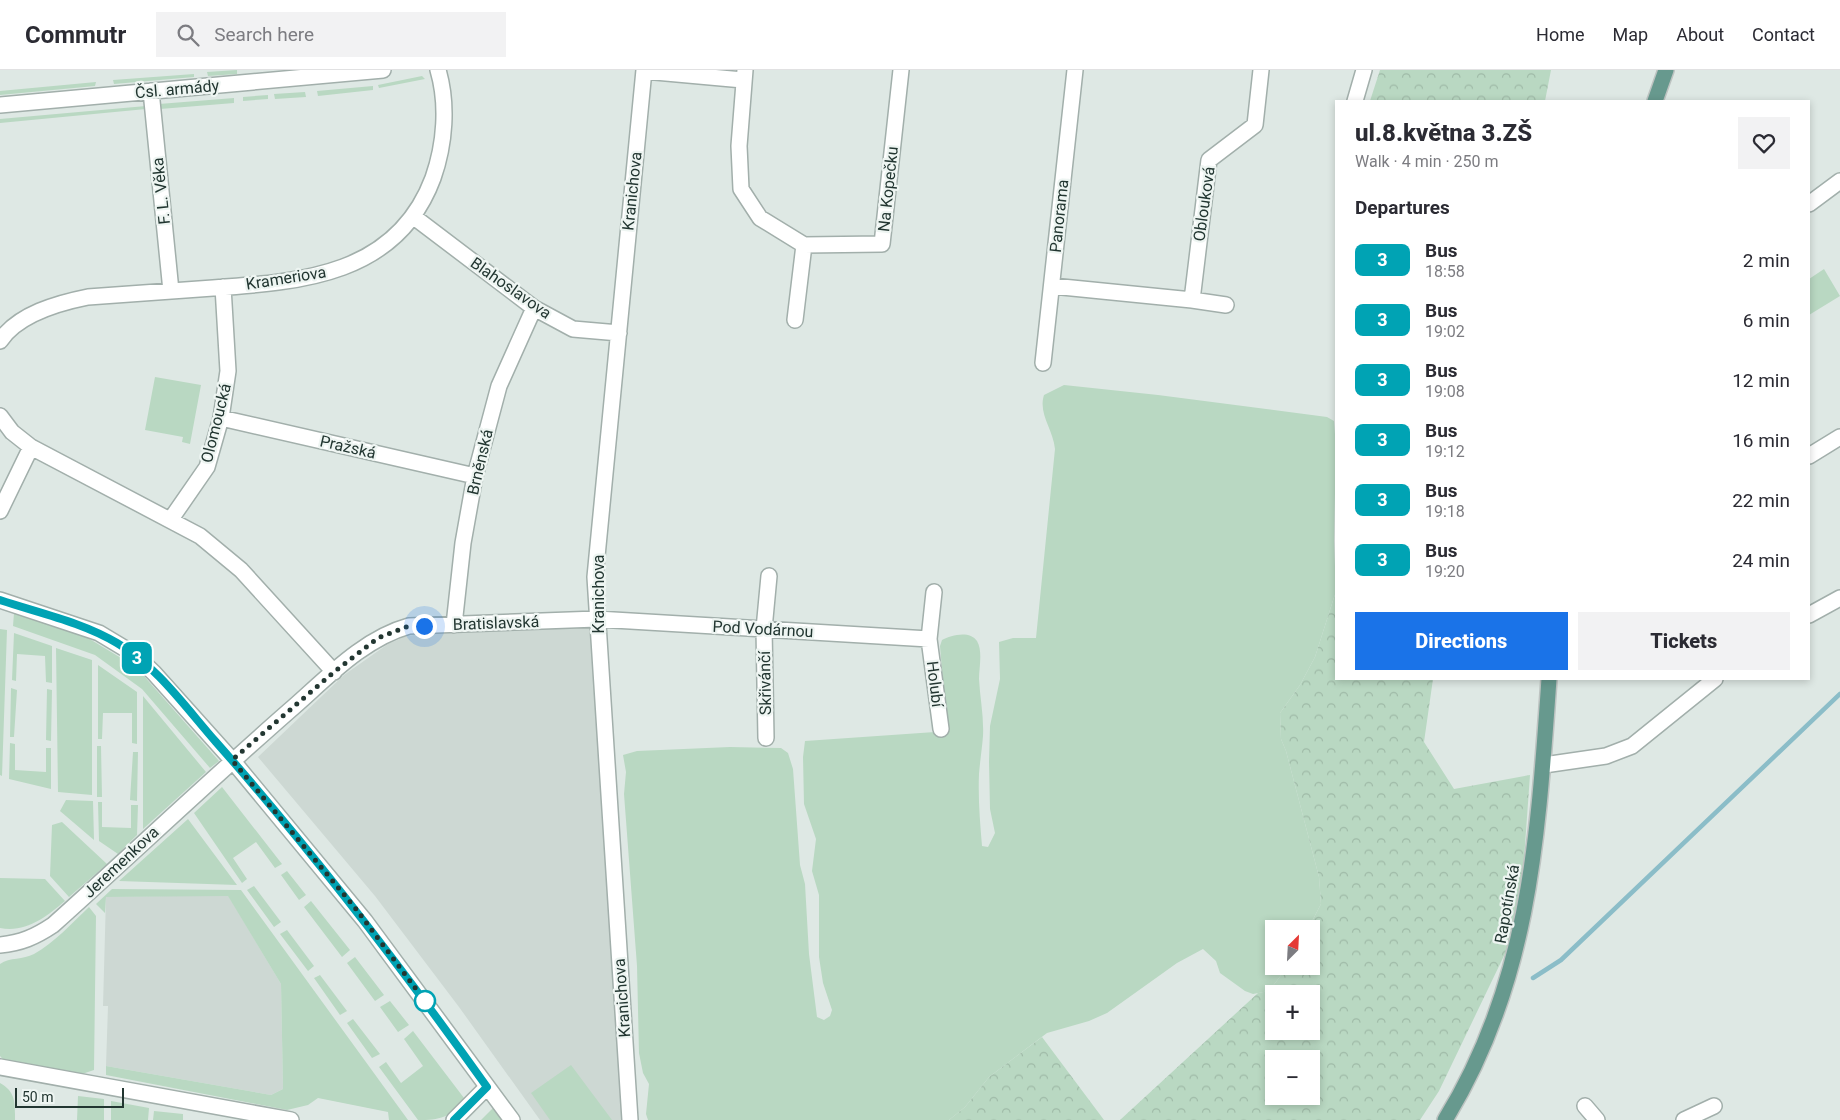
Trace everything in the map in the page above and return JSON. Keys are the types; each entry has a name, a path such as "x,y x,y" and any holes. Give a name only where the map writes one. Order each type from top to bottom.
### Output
{"main road":[{"path":"1654,100 1666,70"},
{"name":"Rapotínská","path":"1445,1120 1467,1082 1491,1028 1516,955 1528,894 1544,765 1549,680"}],"street":[{"name":"Čsl. armády","path":"0,105 383,70"},
{"name":"Krameriova","path":"0,341 11,329 28,317 68,301 88,297 273,284 330,272 356,262 390,242 414,217 428,191 438,166 443,136 444,106 438,70"},
{"name":"Na Kopečku","path":"804,246 882,244 901,70"},
{"name":"Panorama","path":"1043,363 1076,70"},
{"name":"Oblouková","path":"1192,300 1209,160 1255,125 1261,70"},
{"path":"1355,100 1364,70"},
{"path":"644,71 744,75 739,146 740,189 760,218 804,246 795,320"},
{"name":"Kranichova","path":"630,1120 595,577 644,71"},
{"name":"F. L. Věka","path":"151,91 171,291"},
{"path":"1810,203 1840,181"},
{"name":"Blahoslavova","path":"414,217 534,308 573,329 619,333"},
{"path":"1052,286 1226,304"},
{"name":"Olomoucká","path":"170,519 207,467 221,418 228,371 223,287"},
{"name":"Brněnská","path":"454,625 463,544 475,476 499,386 534,308"},
{"path":"0,416 12,432 31,447 200,536 241,570 334,672"},
{"name":"Pražská","path":"221,418 475,476"},
{"path":"1810,455 1840,437"},
{"path":"0,512 31,447"},
{"name":"Skřivánčí","path":"766,738 764,629 769,576"},
{"name":"Holubí","path":"934,592 929,639 941,730"},
{"path":"1810,615 1840,598"},
{"path":"0,600 70,622 118,643 154,673 232,760 365,921 512,1120"},
{"name":"Bratislavská","path":"232,760 334,672 378,638 394,630 409,626 597,619"},
{"name":"Pod Vodárnou","path":"597,619 929,639"},
{"path":"1544,765 1606,756 1632,746 1714,680"},
{"name":"Jeremenkova","path":"0,945 17,943 36,937 52,925 232,760"},
{"path":"0,1067 291,1120"},
{"path":"454,1120 487,1087"},
{"path":"1585,1106 1597,1120"},
{"path":"1684,1120 1714,1106"}],"shaded area":[{"path":"591,627 623,1120 540,1120 459,1007 375,896 258,757 344,675 388,644 404,637 428,632"},
{"path":"228,895 281,984 283,1089 271,1095 106,1066 108,1006 103,1006 106,897"}],"green space":[{"path":"237,70 237,74 208,76 207,72"},
{"path":"1380,70 1551,70 1545,100 1370,100"},
{"path":"194,74 194,77 114,84 113,80"},
{"path":"422,76 425,79 379,88 378,85"},
{"path":"96,82 95,86 0,95 0,91"},
{"path":"373,86 373,90 318,96 317,91"},
{"path":"305,92 306,97 275,99 274,94"},
{"path":"268,95 268,99 243,101 243,97"},
{"path":"234,98 234,103 160,109 159,104"},
{"path":"146,106 146,109 0,123 0,119"},
{"path":"1824,269 1840,296 1810,314 1810,278"},
{"path":"155,377 201,385 190,444 182,442 183,437 145,430"},
{"path":"1064,385 1327,417 1334,421 1335,594 1315,657 1300,685 1280,713 1281,739 1286,751 1319,877 1321,904 1313,920 1265,920 1265,975 1281,975 1274,985 1265,985 1265,992 1253,994 1245,991 1220,973 1216,961 1203,949 1177,963 1107,1013 1089,1021 1047,1033 989,1077 965,1107 949,1120 648,1120 646,1114 649,1084 643,1073 639,1053 637,966 624,794 626,772 623,755 637,751 730,747 781,748 788,753 793,769 800,865 805,884 809,954 817,1017 824,1020 830,1016 832,1010 823,983 819,957 819,895 812,871 816,839 804,804 803,757 805,741 935,732 947,729 940,646 942,640 950,636 965,635 974,638 980,650 979,679 983,722 979,774 980,819 982,846 988,847 995,833 990,809 989,762 990,726 1000,679 999,642 1013,638 1036,638 1055,449 1044,415 1044,395"},
{"path":"1335,594 1335,680 1433,680 1424,742 1454,789 1530,775 1524,859 1513,937 1439,1091 1420,1120 1120,1120 1258,993 1265,992 1265,1040 1320,1040 1320,985 1274,985 1281,975 1320,975 1320,920 1313,920 1321,904 1319,877 1286,751 1281,739 1280,713 1300,685 1315,657"},
{"path":"14,613 83,635 136,667 219,761 210,768 142,689 95,655 13,626"},
{"path":"0,629 7,630 2,776 0,775"},
{"path":"14,633 52,646 52,683 46,682 45,656 17,654 16,681 12,680"},
{"path":"56,648 92,660 92,795 58,792"},
{"path":"98,665 137,692 137,744 132,743 132,713 103,713 102,739 98,739"},
{"path":"11,688 17,690 14,737 10,737"},
{"path":"47,689 52,690 51,741 46,740"},
{"path":"143,696 206,772 143,829"},
{"path":"10,743 15,744 15,770 46,772 46,748 51,748 51,789 9,779"},
{"path":"97,746 101,746 102,797 97,797"},
{"path":"133,752 138,752 137,801 130,800"},
{"path":"222,787 282,864 275,868 256,842 233,858 247,879 242,883 194,813"},
{"path":"66,800 93,801 94,840 60,811"},
{"path":"98,802 102,802 102,827 131,828 131,805 138,805 137,835 118,854 99,841"},
{"path":"188,819 237,885 119,881"},
{"path":"62,822 107,864 69,897 50,876 52,825"},
{"path":"287,871 306,895 299,900 281,875"},
{"path":"0,878 45,879 65,901 43,918 27,926 9,929 0,928"},
{"path":"254,886 281,922 274,927 247,890"},
{"path":"112,889 241,890 408,1120 389,1120 388,1112 318,1098 308,1105 287,1110 106,1075 106,1066 271,1095 283,1089 281,984 228,896 106,897 105,913 96,904"},
{"path":"311,901 350,950 342,957 304,907"},
{"path":"89,907 96,916 94,1070 82,1074 8,1065 0,1056 0,964 8,960 34,954 49,944"},
{"path":"287,930 314,966 308,971 280,934"},
{"path":"355,957 384,995 375,1001 347,963"},
{"path":"320,975 347,1011 340,1015 314,978"},
{"path":"390,1001 409,1025 398,1032 380,1007"},
{"path":"353,1019 380,1054 372,1058 347,1023"},
{"path":"413,1031 464,1098 450,1114 439,1118 418,1120 379,1067 386,1062 401,1083 423,1066 404,1039"},
{"path":"1042,1037 1104,1120 949,1120 965,1107 989,1077"},
{"path":"571,1065 612,1120 550,1120 531,1093"},
{"path":"0,1083 9,1090 14,1098 15,1120 0,1120"},
{"path":"78,1096 104,1099 104,1120 77,1120"},
{"path":"111,1101 149,1108 148,1120 111,1120"},
{"path":"494,1107 503,1120 481,1120"},
{"path":"154,1111 183,1114 183,1120 153,1120"}],"waterway":[{"path":"1533,978 1561,960 1840,694"}],"bus line":[{"name":"3","path":"0,600 99,633 134,654 154,673 232,760 365,921 487,1087 454,1120"}],"route":[{"path":"424,626 409,626 394,630 378,638 334,672 232,760 356,909 425,1001"}]}
